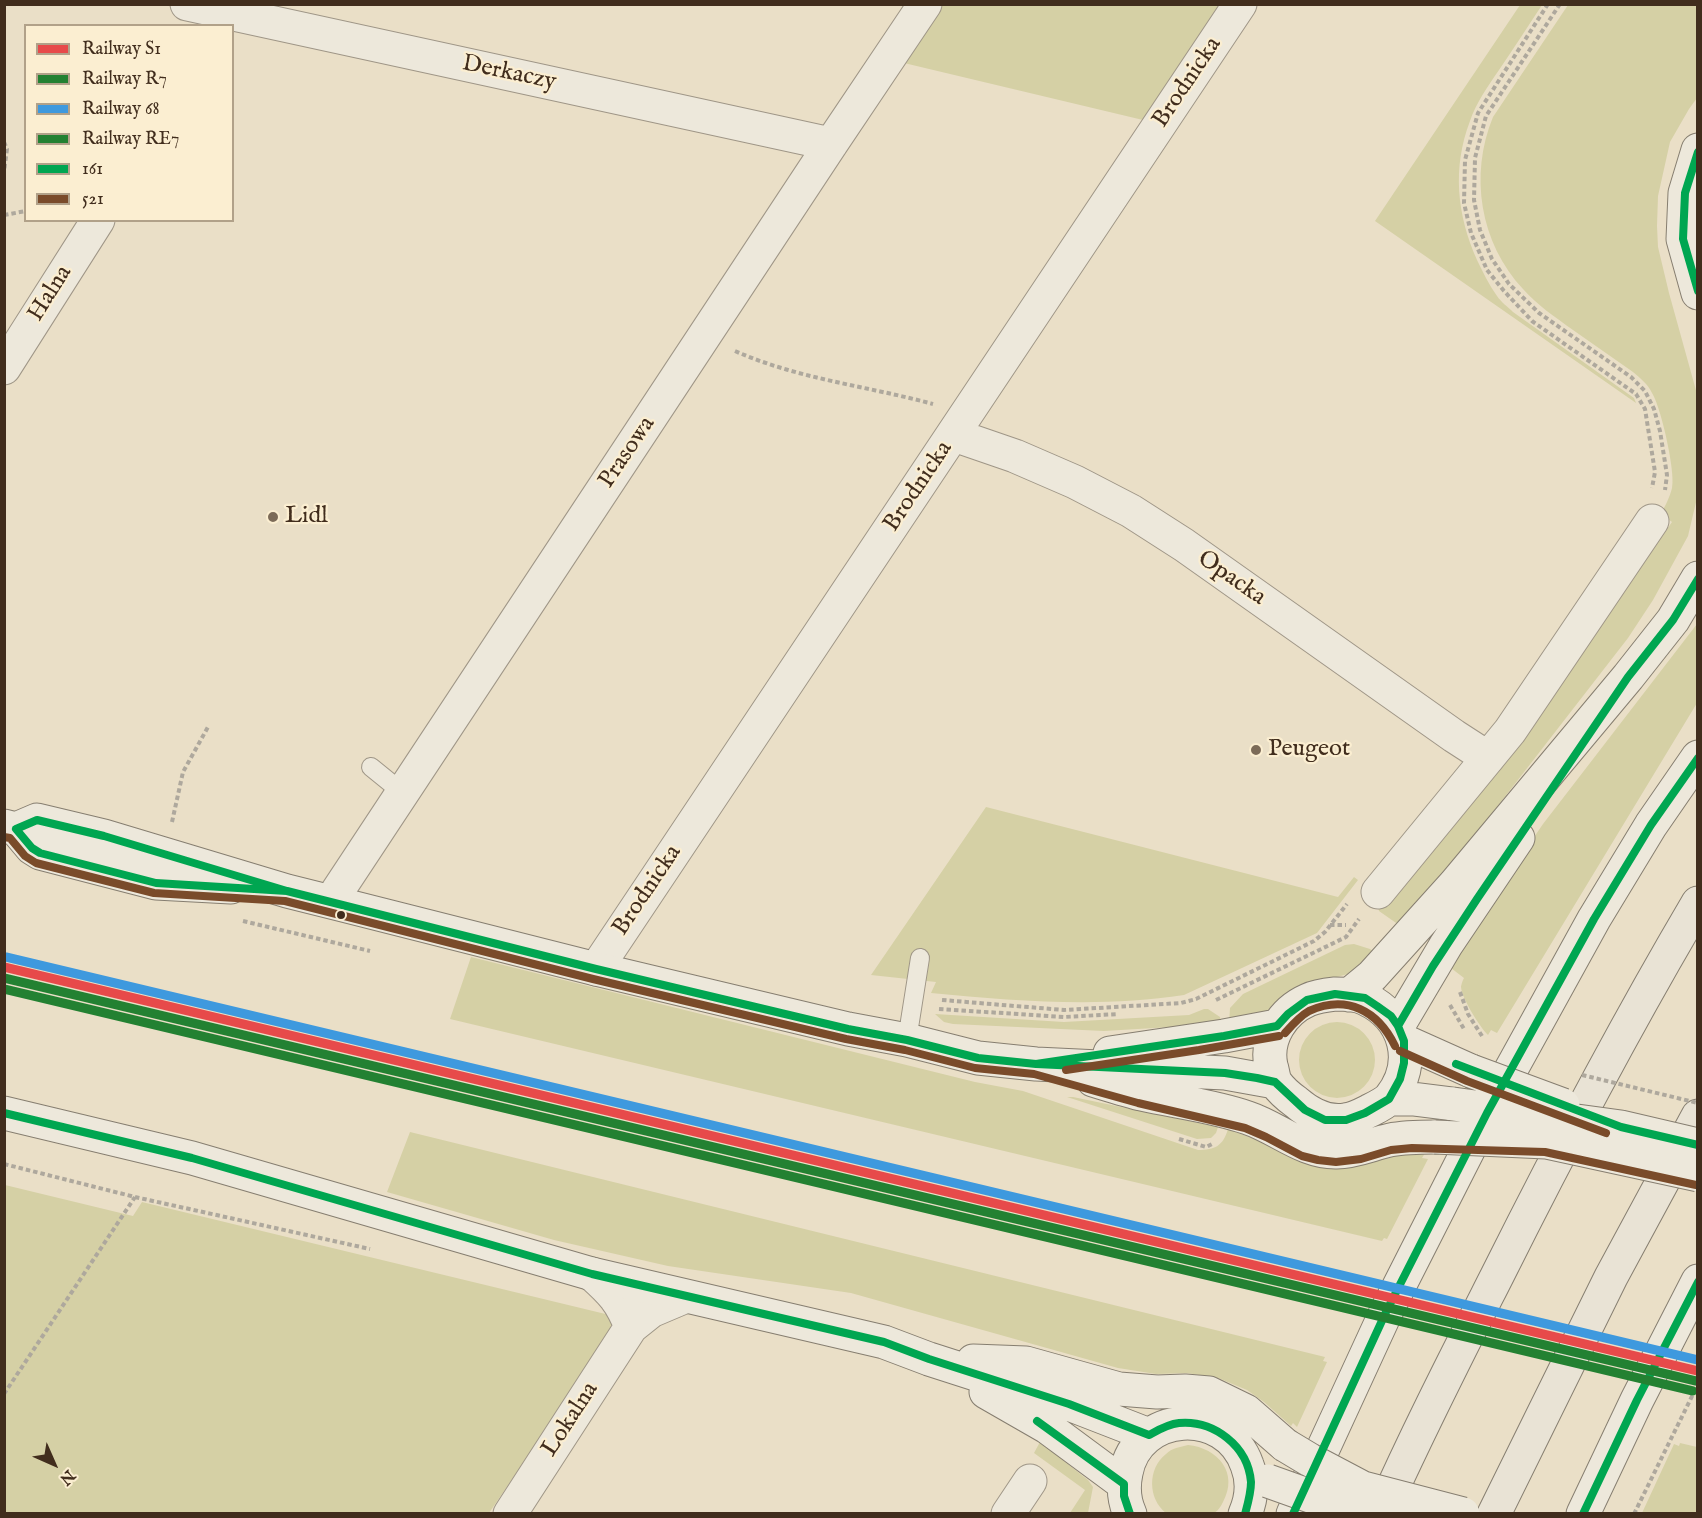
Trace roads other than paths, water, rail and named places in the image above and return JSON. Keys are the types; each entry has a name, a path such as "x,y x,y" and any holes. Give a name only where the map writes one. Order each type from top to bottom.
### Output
{"highway":[{"path":"1381,1514 1439,1388 1553,1163 1635,1010 1698,903"},
{"path":"1494,1514 1611,1277 1698,1116"}],"main road":[{"name":"Derkaczy","path":"187,4 831,144"},
{"name":"Prasowa","path":"331,901 925,4"},
{"name":"Brodnicka","path":"596,969 1240,4"},
{"path":"1698,150 1685,194 1683,239 1698,293"},
{"name":"Halna","path":"4,368 97,222"},
{"name":"Opacka","path":"959,427 1015,456 1065,477 1131,512 1184,546 1488,758"},
{"path":"1364,896 1510,731 1652,506"},
{"path":"1349,994 1371,976 1455,884 1628,677 1672,620 1698,578"},
{"path":"1401,1033 1433,966 1628,677"},
{"path":"1293,1514 1386,1312 1487,1113 1594,919 1651,825 1698,757"},
{"path":"10,828 40,853 156,883 287,891 596,969 978,1058 1036,1064 1225,1073 1275,1082 1305,1110 1325,1120 1346,1120 1365,1113 1389,1099 1413,1099 1621,1126"},
{"path":"1275,1082 1269,1056 1277,1026 1288,1014 1307,1000 1349,994 1365,998 1391,1016 1401,1033 1404,1063 1400,1079 1389,1099"},
{"path":"1036,1064 1277,1026"},
{"path":"1401,1033 1470,1071 1621,1126 1698,1145"},
{"path":"1036,1064 1140,1093 1248,1118 1306,1146 1320,1150 1336,1152 1360,1149 1389,1140 1411,1137 1546,1142 1698,1176"},
{"path":"4,1113 192,1158 592,1274 884,1342 929,1359 1069,1404 1149,1435"},
{"path":"592,1274 614,1293 631,1327"},
{"path":"1582,1514 1698,1281"},
{"name":"Lokalna","path":"510,1514 631,1327 651,1311 684,1297"},
{"path":"929,1359 1026,1363 1119,1389 1209,1393 1246,1412 1285,1445 1363,1488 1463,1514"},
{"path":"929,1359 1047,1427 1127,1499"},
{"path":"1127,1499 1127,1465 1136,1449 1149,1435 1163,1428 1178,1423 1194,1423 1209,1426 1223,1433 1235,1443 1259,1476 1324,1501 1357,1506 1386,1514"},
{"path":"1245,1514 1251,1497 1252,1484 1259,1476"},
{"path":"1008,1514 1030,1481"}],"lane":[{"path":"371,767 402,793"},
{"path":"907,1040 920,958"}],"rail line":[{"name":"68","path":"6,957 1698,1360"},
{"name":"S1","path":"4,967 1698,1371"},
{"name":"R7","path":"4,978 1696,1381"},
{"name":"RE7","path":"4,989 1693,1391"}],"place":[{"name":"Lidl","path":"273,517"},
{"name":"Peugeot","path":"1256,750"}]}
